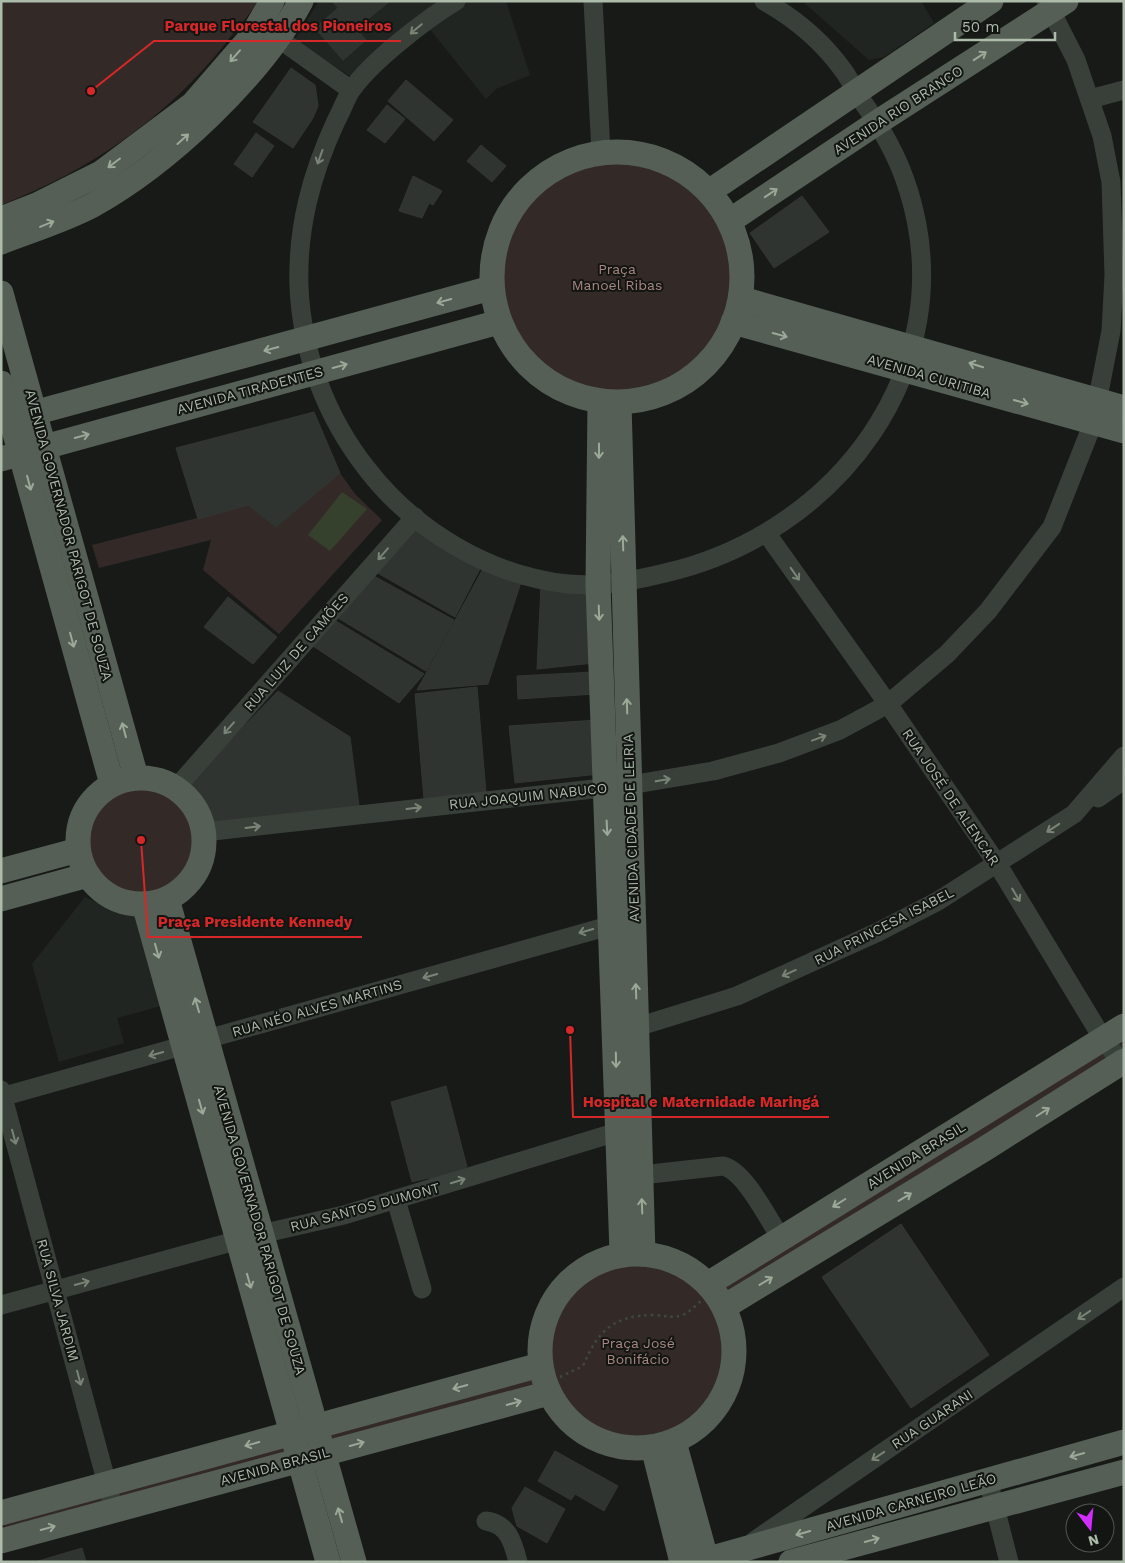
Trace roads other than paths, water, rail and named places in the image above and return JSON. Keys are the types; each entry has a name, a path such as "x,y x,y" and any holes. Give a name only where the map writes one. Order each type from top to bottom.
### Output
{"main road":[{"path":"1,219 36,206 101,173 193,104 252,36 272,1"},
{"path":"1,242 93,205 133,179 174,147 219,106 278,38 302,1"},
{"path":"710,191 857,94 991,1"},
{"name":"AVENIDA RIO BRANCO","path":"731,220 1054,5"},
{"path":"602,152 619,152 657,158 691,175 710,191 731,220 742,261 742,299 733,322 716,354 684,383 645,399 609,402 552,385 525,363 510,344 499,322 491,288 492,261 502,226 522,195 549,171 583,156 602,152"},
{"path":"6,421 491,288"},
{"name":"AVENIDA GOVERNADOR PARIGOT DE SOUZA","path":"1,293 36,413 136,778"},
{"name":"AVENIDA CURITIBA","path":"742,299 908,357 1096,412 1124,431"},
{"name":"AVENIDA TIRADENTES","path":"11,456 499,322"},
{"name":"AVENIDA CURITIBA","path":"733,322 908,357"},
{"name":"AVENIDA GOVERNADOR PARIGOT DE SOUZA","path":"1,383 11,456 112,784"},
{"name":"AVENIDA CIDADE DE LEIRIA","path":"609,402 624,582 630,785 622,922"},
{"name":"AVENIDA CIDADE DE LEIRIA","path":"609,402 598,585 604,786 622,922 632,1253"},
{"name":"AVENIDA CURITIBA","path":"1096,412 1124,408"},
{"path":"136,778 152,778 176,788 196,807 204,832 202,859 197,872 179,892 155,901 128,902 112,897 95,884 88,875 78,850 78,834 81,820 88,806 98,794 112,784 136,778"},
{"path":"1,871 78,850"},
{"path":"1,899 88,875"},
{"name":"AVENIDA GOVERNADOR PARIGOT DE SOUZA","path":"155,901 250,1237 316,1427 354,1562"},
{"name":"AVENIDA BRASIL","path":"712,1297 781,1238 1124,1026"},
{"path":"712,1297 986,1148 1123,1063"},
{"name":"AVENIDA CIDADE DE LEIRIA","path":"628,1132 641,1175 632,1253"},
{"name":"AVENIDA GOVERNADOR PARIGOT DE SOUZA","path":"250,1237 292,1433 328,1562"},
{"path":"632,1253 666,1259 688,1268 712,1297 734,1337 733,1370 722,1400 702,1425 664,1445 625,1448 611,1446 592,1438 569,1421 560,1411 540,1341 546,1318 557,1296 573,1278 593,1265 632,1253"},
{"name":"AVENIDA BRASIL","path":"1,1513 316,1427 550,1379"},
{"name":"AVENIDA BRASIL","path":"1,1541 323,1453 550,1379"},
{"name":"AVENIDA CARNEIRO LEÃO","path":"698,1561 1124,1442"},
{"path":"664,1445 698,1561"},
{"name":"AVENIDA CARNEIRO LEÃO","path":"791,1562 1124,1472"}],"street":[{"path":"456,1 433,15 395,47 351,90 323,150 305,208 298,270 301,323 304,339 328,407 354,452 379,485 415,517 436,534 490,563 535,578 566,584 598,585 624,582 685,568 718,558 767,534 801,512 843,473 880,421 908,357 920,292 919,233 906,180 891,144 878,122 857,94 845,72 816,38 793,19 764,1"},
{"path":"593,1 602,152"},
{"name":"RUA JOAQUIM NABUCO","path":"204,832 604,786 630,785 713,771 779,752 840,730 888,704 947,654 988,611 1052,528 1096,412 1111,331 1119,275 1117,181 1090,99 1054,5"},
{"path":"278,38 351,90"},
{"path":"1090,99 1124,90"},
{"name":"RUA LUIZ DE CAMÕES","path":"176,788 415,517"},
{"name":"RUA JOSÉ DE ALENCAR","path":"767,534 888,704 998,865 1104,1039 1123,1063"},
{"name":"RUA PRINCESA ISABEL","path":"626,1027 737,996 810,964 938,901 998,865 1074,814 1124,756"},
{"path":"1074,814 1124,780"},
{"name":"RUA NÉO ALVES MARTINS","path":"2,1094 195,1043 622,922"},
{"name":"RUA SILVA JARDIM","path":"2,1094 114,1510"},
{"name":"RUA SANTOS DUMONT","path":"1,1305 250,1237 312,1224 628,1132"},
{"path":"641,1175 723,1166 731,1168 742,1178 781,1238"},
{"path":"396,1200 422,1289"},
{"name":"RUA GUARANI","path":"740,1550 1124,1287"},
{"path":"988,1480 1009,1562"},
{"path":"486,1521 496,1522 510,1535 518,1562"}],"place":[{"name":"Parque Florestal dos Pioneiros","path":"91,91"},
{"name":"Praça Presidente Kennedy","path":"141,840"},
{"name":"Hospital e Maternidade Maringá","path":"570,1030"}],"park label":[{"name":"Praça Manoel Ribas","path":"617,278"},
{"name":"Praça José Bonifácio","path":"638,1352"}]}
